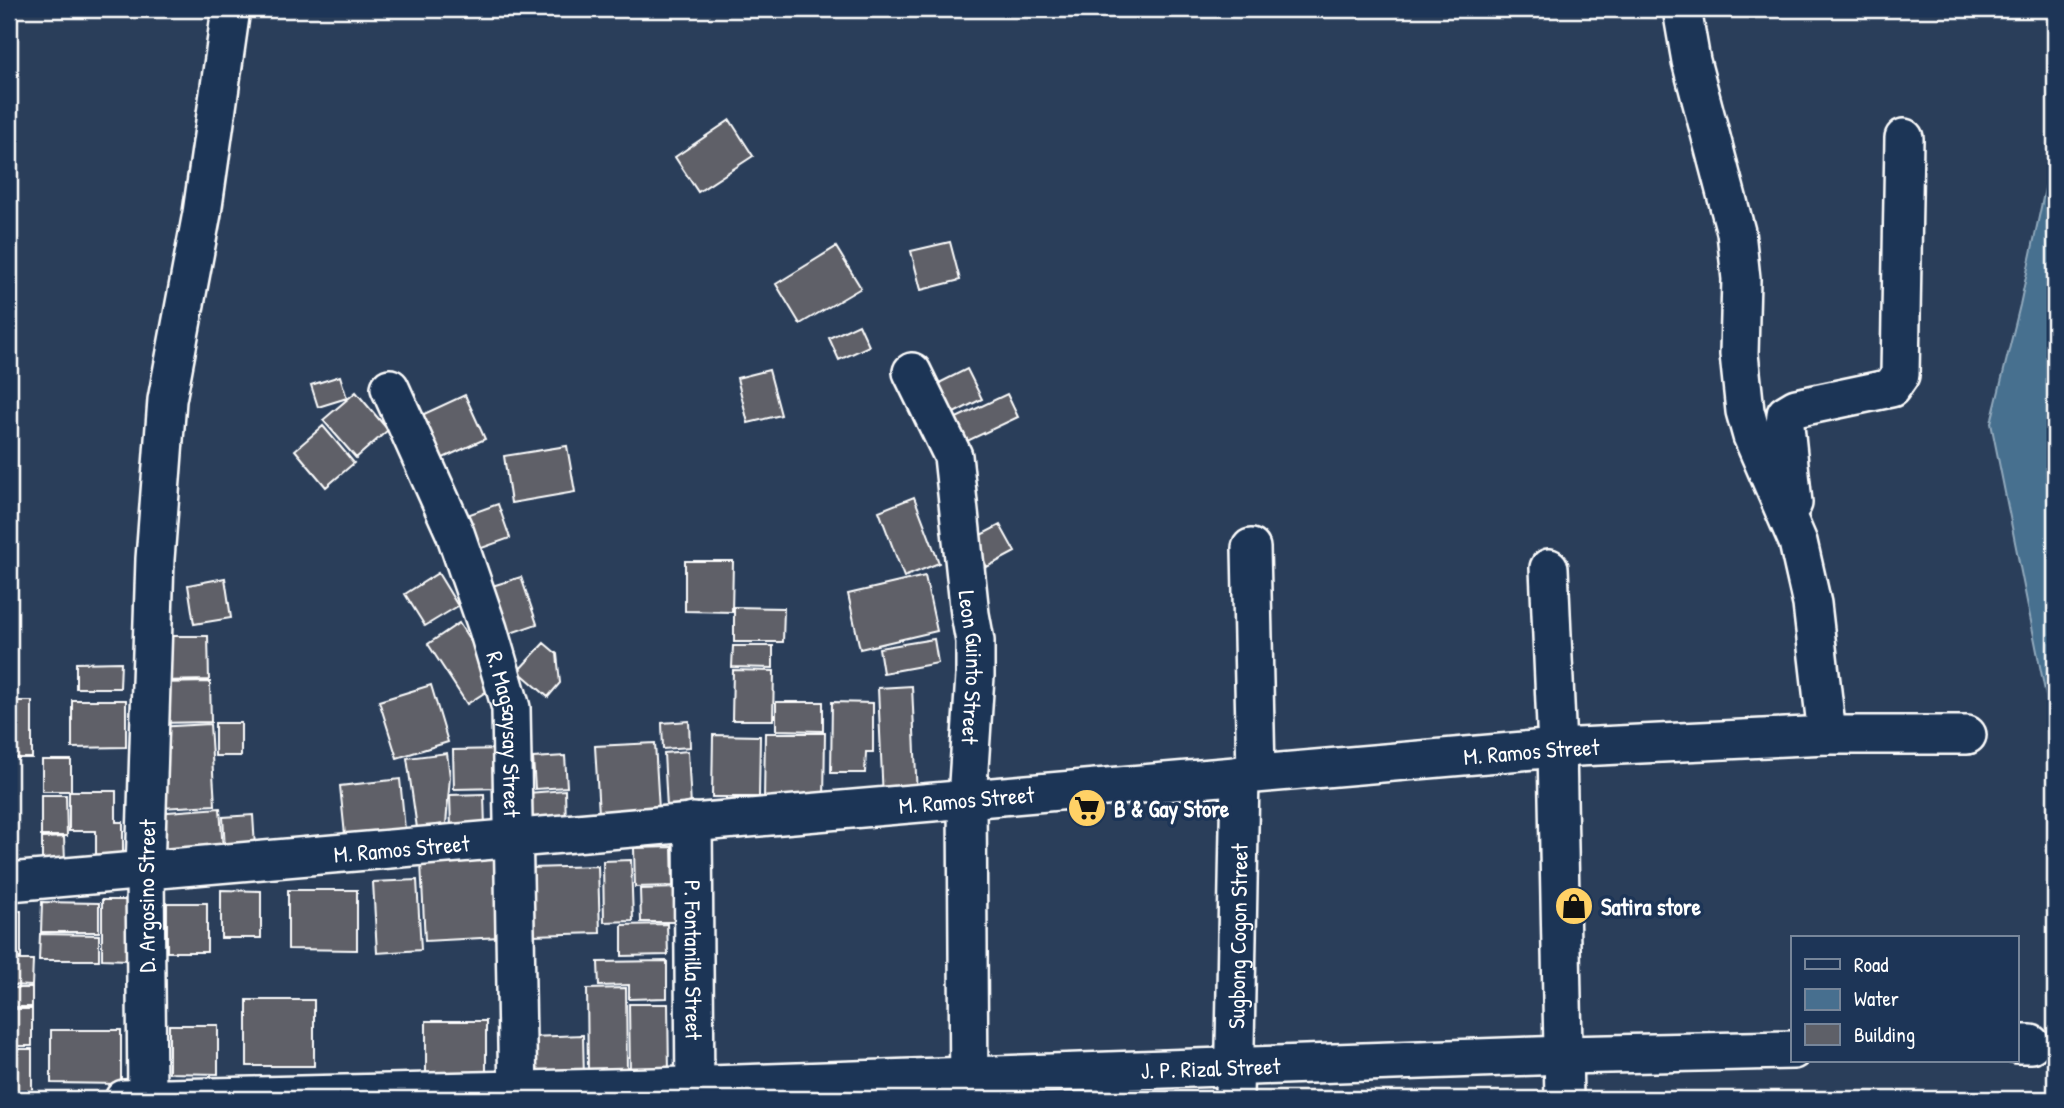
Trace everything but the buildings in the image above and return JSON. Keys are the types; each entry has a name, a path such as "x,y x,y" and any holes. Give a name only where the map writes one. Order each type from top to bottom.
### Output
{"street":[{"name":"D. Argosino Street","path":"140,1099 155,559 167,400 202,213 232,9"},
{"path":"1682,9 1691,61 1736,232 1741,279 1739,354 1745,411 1752,436 1798,542"},
{"path":"1827,735 1812,604 1798,542 1784,426 1786,414 1797,408 1891,388 1900,375 1904,138"},
{"name":"Leon Guinto Street","path":"912,372 953,456 975,641 967,799 969,1087"},
{"name":"R. Magsaysay Street","path":"390,388 455,533 488,629 511,708 518,1094"},
{"name":"Sugbong Cogon Street","path":"1235,1084 1248,774 1251,548"},
{"path":"1549,568 1557,748 1563,1099"},
{"name":"M. Ramos Street","path":"9,882 1557,748 1827,735 1967,735"},
{"name":"P. Fontanilla Street","path":"693,822 695,1093"},
{"name":"J. P. Rizal Street","path":"140,1099 1235,1084 1564,1055 1791,1050"}],"water":[{"path":"2055,142 2055,711 2049,711 1991,423"}],"place":[{"name":"B & Gay Store","path":"1087,808"},
{"name":"Satira store","path":"1574,906"}]}
